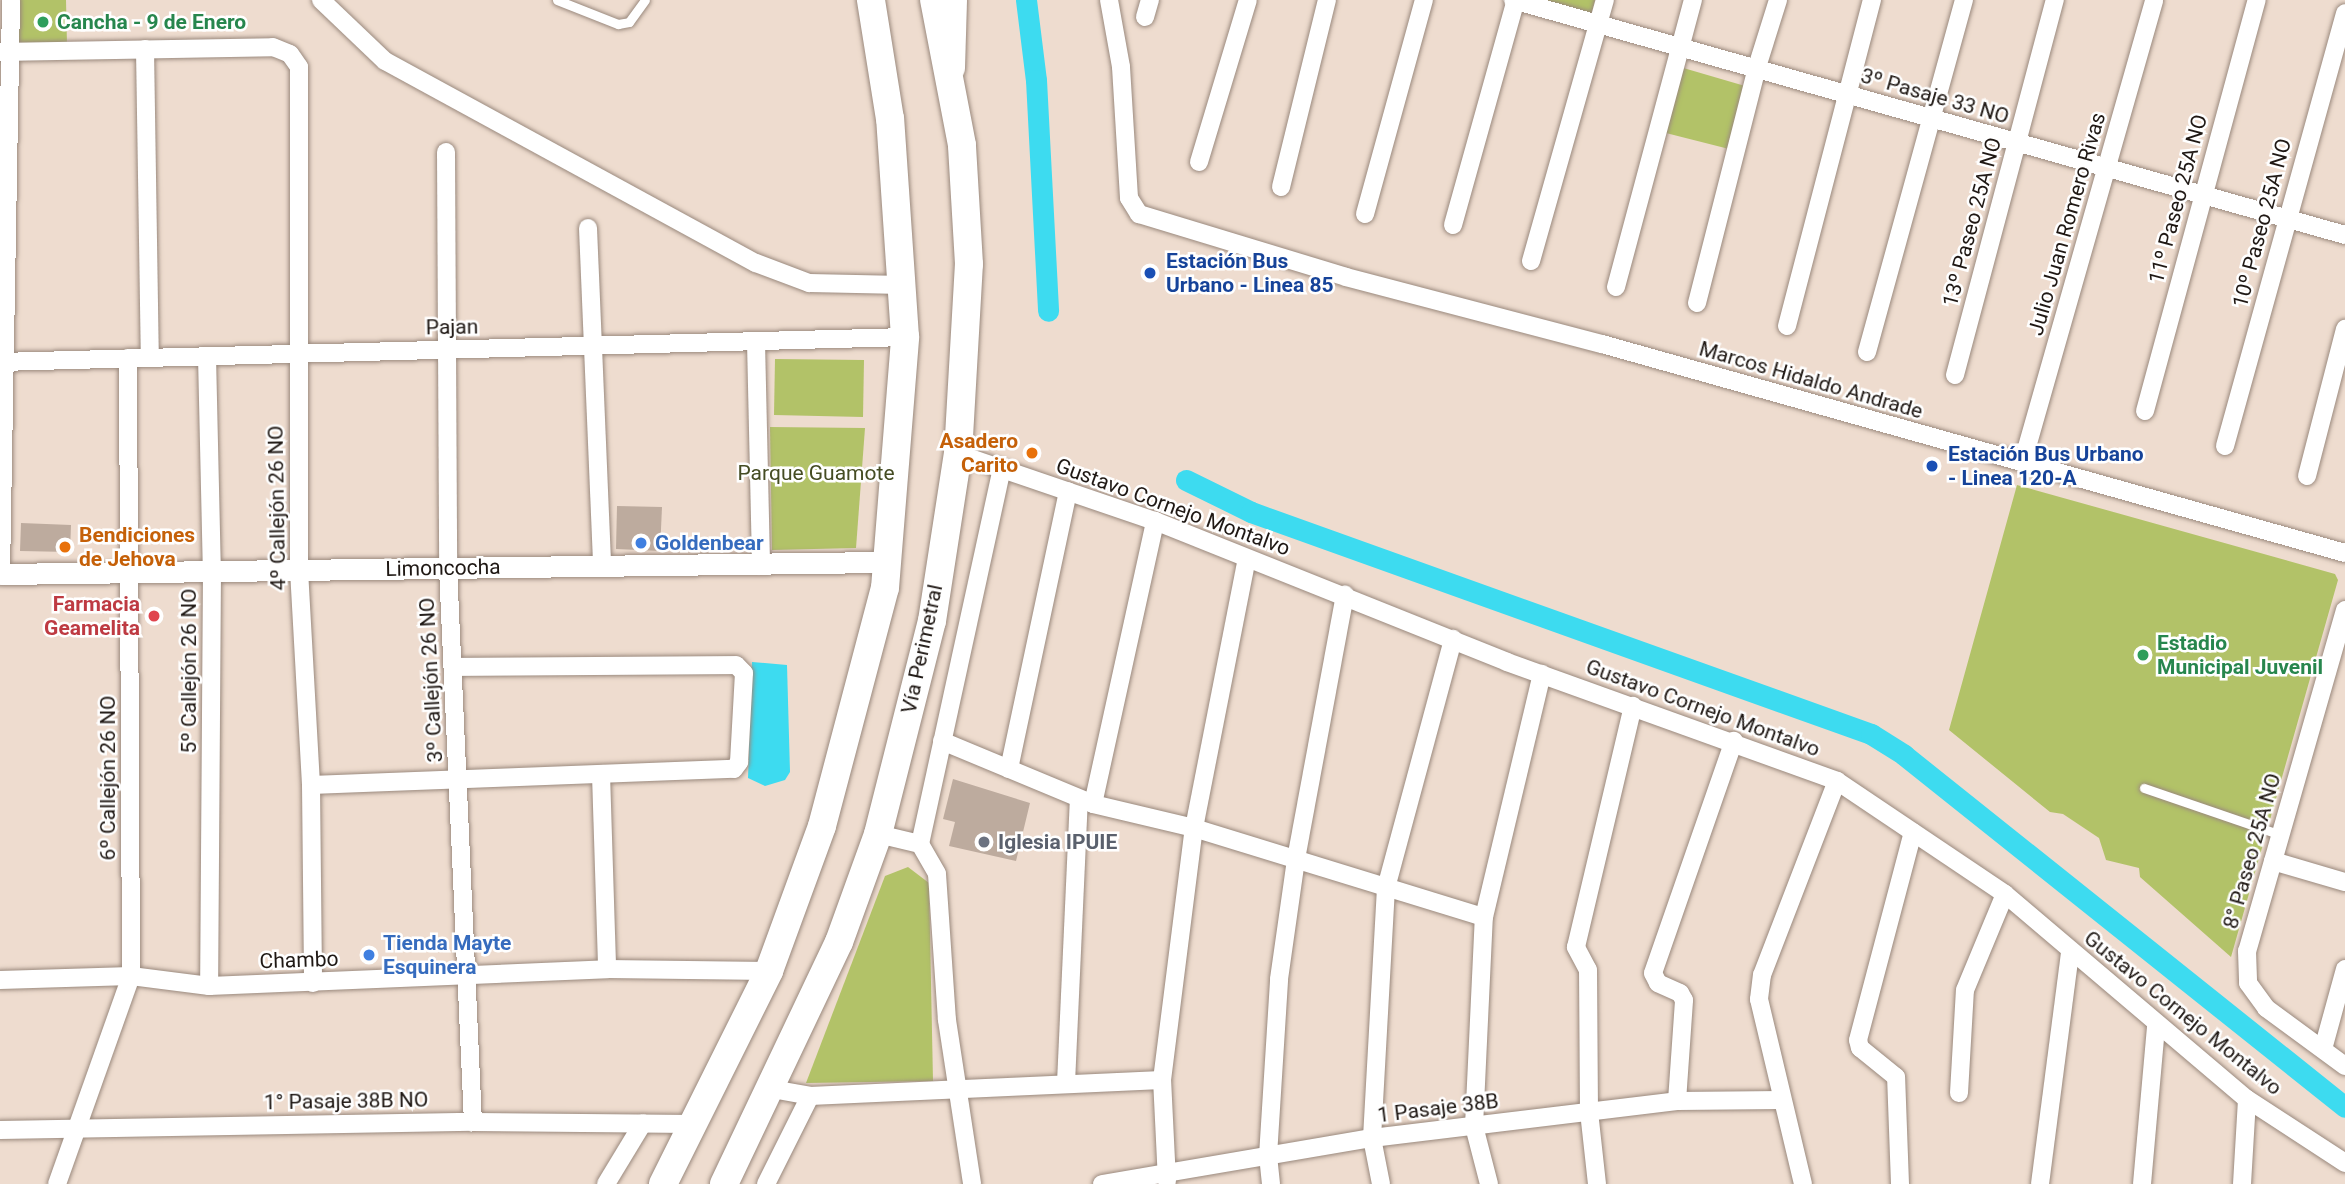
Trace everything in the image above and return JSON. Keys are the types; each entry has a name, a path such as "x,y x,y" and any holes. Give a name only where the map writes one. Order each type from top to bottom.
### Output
{"highway":[{"path":"663,1184 769,971 822,826 885,588 905,337 890,119 871,0"},
{"name":"Vía Perimetral","path":"724,1184 772,1089 839,942 878,834 932,621 958,454 969,264 962,145 934,0"}],"main road":[{"path":"857,0 870,77 890,119"},
{"name":"Vía Perimetral","path":"951,80 954,0"}],"street":[{"path":"0,574 5,52 10,0"},
{"path":"321,0 385,61 756,263 810,283 903,285"},
{"name":"Marcos Hidaldo Andrade","path":"1109,0 1121,67 1132,208 1139,214 1264,254 2023,461 2345,553"},
{"path":"1199,162 1248,0"},
{"path":"1281,187 1326,0"},
{"path":"1365,214 1424,0"},
{"path":"1453,225 1515,0"},
{"name":"3º Pasaje 33 NO","path":"1515,0 1756,67 2106,170 2345,235"},
{"path":"1531,261 1605,0"},
{"path":"1616,287 1692,0"},
{"path":"1697,303 1756,67 1778,0"},
{"path":"1787,326 1845,93 1872,0"},
{"path":"1867,352 1964,0"},
{"name":"13º Paseo 25A NO","path":"1955,375 2055,0"},
{"name":"Julio Juan Romero Rivas","path":"2023,461 2154,0"},
{"name":"11º Paseo 25A NO","path":"2146,411 2201,195 2257,0"},
{"name":"10º Paseo 25A NO","path":"2225,446 2285,219 2345,13"},
{"name":"4º Callejón 26 NO","path":"145,49 273,47 290,54 299,67 299,570 311,785 313,983"},
{"path":"5,52 145,49 150,358"},
{"name":"3º Callejón 26 NO","path":"446,152 448,568 473,1122"},
{"path":"588,228 602,566"},
{"path":"2308,476 2345,329"},
{"name":"Pajan","path":"2,362 905,337"},
{"path":"756,342 761,566"},
{"name":"5º Callejón 26 NO","path":"207,356 212,571 209,986"},
{"name":"6º Callejón 26 NO","path":"57,1184 131,976 128,358"},
{"name":"Gustavo Cornejo Montalvo","path":"958,454 1155,521 1542,674 1734,741 1837,781 2006,894 2157,1027 2247,1099 2345,1163"},
{"path":"972,1184 955,1086 941,888 920,844 1002,469"},
{"path":"1009,769 1068,491"},
{"path":"1066,1083 1086,802 1155,521"},
{"path":"1167,1178 1162,1080 1194,828 1247,559"},
{"name":"Limoncocha","path":"0,574 761,566 887,562"},
{"path":"1271,1184 1268,1156 1279,979 1296,859 1345,594"},
{"name":"8° Paseo 25A NO","path":"2345,610 2247,951 2248,983 2266,1008 2345,1066"},
{"path":"1381,1184 1372,1138 1386,888 1453,639"},
{"path":"311,785 734,769 739,762 744,673 736,665 453,667"},
{"path":"1489,1184 1474,1126 1484,918 1542,674"},
{"path":"1597,1184 1589,1112 1588,970 1576,947 1633,706"},
{"path":"943,741 1086,802 1194,828 1484,918"},
{"path":"1677,1101 1684,1000 1680,993 1658,983 1653,973 1734,741"},
{"path":"601,774 607,969"},
{"path":"1803,1184 1763,1021 1762,975 1837,781"},
{"path":"1900,1184 1896,1077 1860,1048 1858,1040 1913,832"},
{"path":"878,834 920,844"},
{"path":"2273,861 2345,882"},
{"path":"1959,1093 1965,990 2006,894"},
{"path":"2040,1184 2070,951"},
{"name":"Chambo","path":"0,980 131,976 209,986 607,969 769,971"},
{"path":"2323,1049 2345,969"},
{"path":"2142,1184 2157,1027"},
{"path":"772,1089 810,1096 955,1086 1162,1080"},
{"path":"765,1184 810,1096"},
{"path":"2242,1184 2247,1099"},
{"name":"1 Pasaje 38B","path":"1102,1184 1167,1178 1268,1156 1372,1138 1677,1101 1782,1100"},
{"name":"1° Pasaje 38B NO","path":"0,1130 473,1122 693,1124"},
{"path":"606,1184 643,1123"}],"lane":[{"path":"557,0 618,24 629,22 645,0"},
{"path":"2144,788 2281,835"}],"green space":[{"name":"Cancha - 9 de Enero","path":"19,0 66,0 67,45 19,44"},
{"path":"1530,0 1595,0 1591,17"},
{"path":"1680,67 1745,86 1729,149 1662,132"},
{"path":"775,359 864,360 863,417 774,415"},
{"name":"Parque Guamote","path":"770,427 865,428 856,548 772,550"},
{"name":"Estadio Municipal Juvenil","path":"2017,485 2335,574 2338,580 2231,957 2140,877 2139,868 2106,860 2099,838 2063,814 2050,812 1949,730"},
{"path":"908,867 929,883 933,1081 806,1083 885,876"}],"water":[{"path":"752,662 787,665 790,772 785,780 765,786 748,778"}],"building":[{"path":"617,506 662,507 660,551 616,549"},
{"path":"21,523 71,525 70,552 20,551"},
{"path":"953,779 1030,803 1016,861 949,846 955,822 943,819"}],"waterway":[{"path":"1026,0 1036,80 1048,311"},
{"path":"1186,480 1251,512 1871,734 1904,755 2345,1107"}],"place":[{"name":"Cancha - 9 de Enero","path":"43,22"},
{"name":"Estación Bus Urbano - Linea 85","path":"1150,273"},
{"name":"Asadero Carito","path":"1032,453"},
{"name":"Estación Bus Urbano - Linea 120-A","path":"1932,466"},
{"name":"Goldenbear","path":"641,543"},
{"name":"Bendiciones de Jehova","path":"65,547"},
{"name":"Farmacia Geamelita","path":"154,616"},
{"name":"Estadio Municipal Juvenil","path":"2143,655"},
{"name":"Iglesia IPUIE","path":"984,842"},
{"name":"Tienda Mayte Esquinera","path":"369,955"}]}
